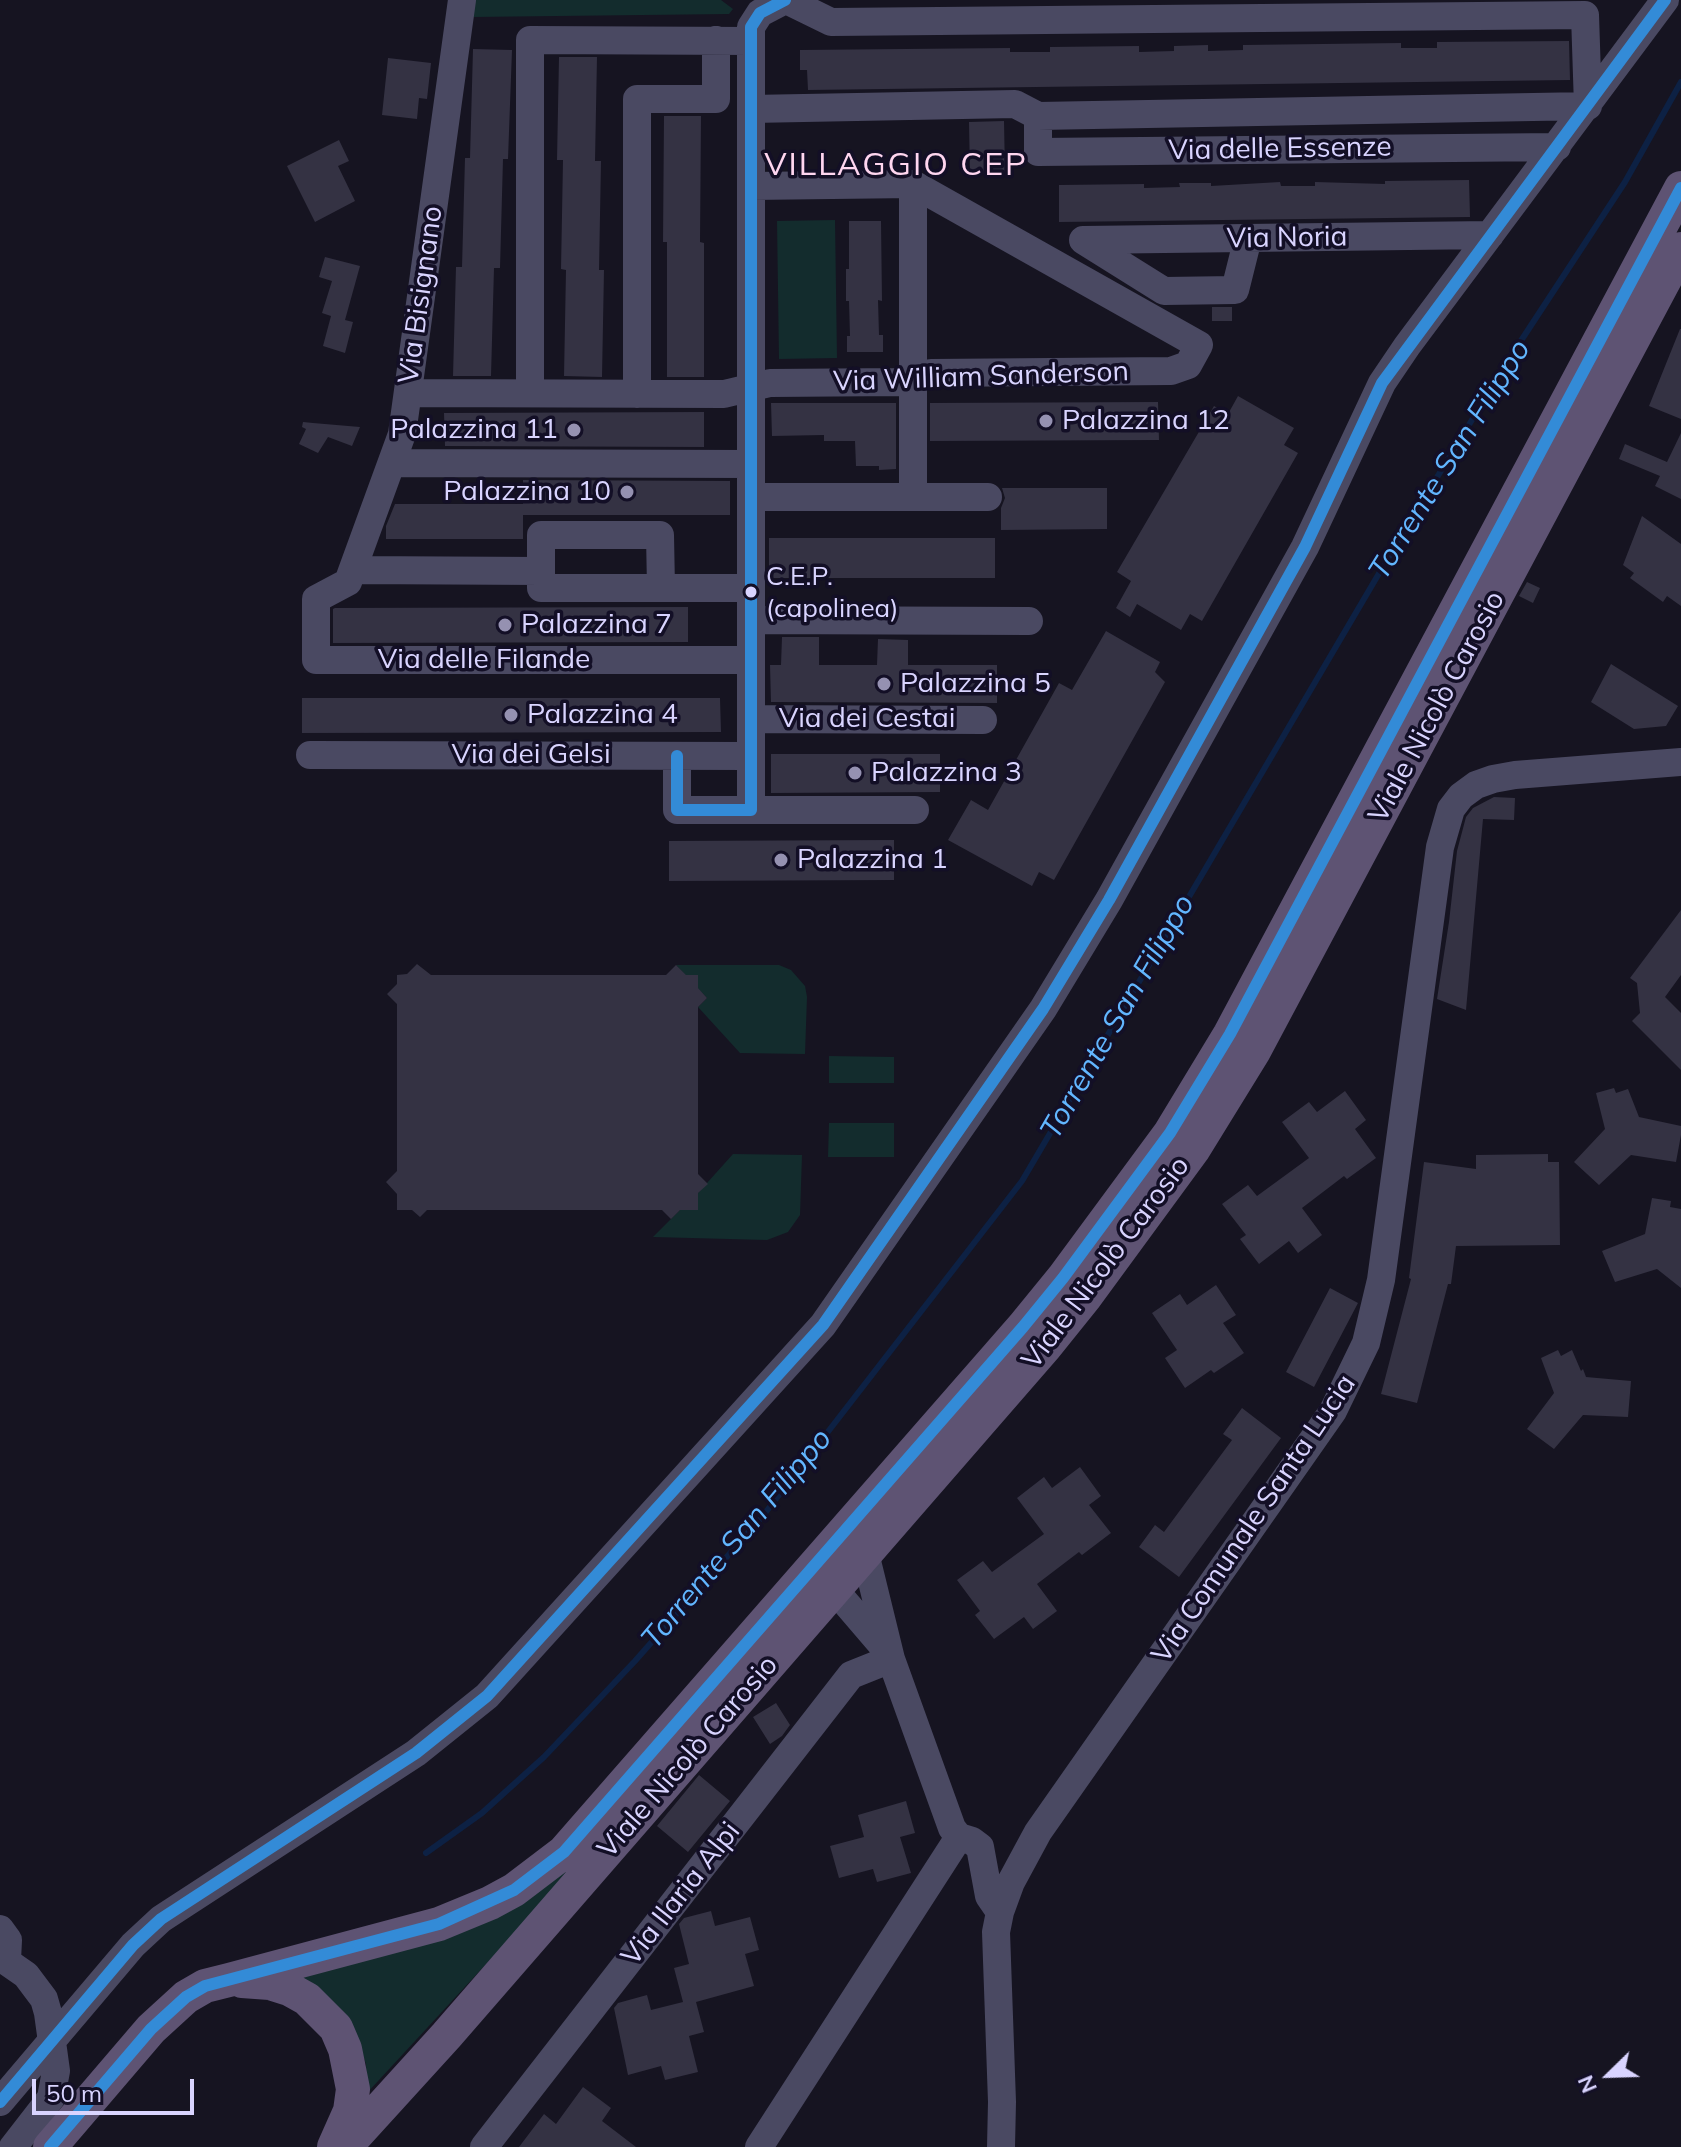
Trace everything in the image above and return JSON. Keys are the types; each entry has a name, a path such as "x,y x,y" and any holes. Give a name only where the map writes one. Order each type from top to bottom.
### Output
{"main road":[{"name":"Viale Nicolò Carosio","path":"345,2147 582,1881 1063,1278 1162,1144 1230,1034 1681,188"},
{"name":"Viale Nicolò Carosio","path":"50,2147 168,2011 195,1991 439,1924 490,1903 538,1874 584,1832 821,1580 865,1553 1086,1296 1193,1150 1226,1098 1681,249"},
{"path":"229,1980 270,1983 289,1989 307,1999 336,2028 345,2049 353,2089 350,2111 333,2147"}],"street":[{"name":"Via Bisignano","path":"350,576 394,463 402,434 462,0"},
{"path":"751,810 751,27 760,13 785,0 831,22 976,10 1369,8 1585,15 1588,106"},
{"path":"0,2102 133,1945 161,1919 416,1753 487,1696 823,1325 1043,1009 1109,900 1305,547 1382,383 1665,0"},
{"path":"530,393 530,40 751,41"},
{"path":"637,394 637,99 716,99 716,40"},
{"name":"Via delle Essenze","path":"751,109 1015,104 1038,116 1588,106"},
{"name":"Via delle Essenze","path":"1038,116 1038,152 1557,147"},
{"name":"Via William Sanderson","path":"408,393 724,394 770,383 900,382 931,373 1171,371 1188,365 1199,345 913,184"},
{"path":"751,186 913,184 913,497"},
{"name":"Via Noria","path":"1248,238 1235,290 1164,291 1083,240 1490,235"},
{"path":"394,463 751,464"},
{"path":"751,497 988,497"},
{"path":"661,588 660,535 541,535 541,588 661,588 751,588"},
{"path":"350,576 541,571"},
{"name":"Via delle Filande","path":"350,576 316,599 316,660 751,660"},
{"path":"751,620 1029,621"},
{"name":"Via dei Cestai","path":"751,719 983,720"},
{"name":"Via dei Gelsi","path":"310,755 751,756"},
{"path":"677,756 677,810 915,810"},
{"name":"Via Comunale Santa Lucia","path":"1001,2147 996,1932 1011,1882 1038,1832 1333,1411 1366,1343 1381,1280 1440,847 1451,809 1461,796 1476,785 1493,779 1681,762"},
{"path":"865,1553 889,1653 952,1828 959,1837 980,1847 989,1896 1000,1912"},
{"path":"821,1580 889,1653"},
{"name":"Via Ilaria Alpi","path":"484,2147 851,1675 889,1653"},
{"path":"759,2147 959,1837"},
{"path":"0,1929 8,1940 3,1959 26,1975 36,1987 48,2013 56,2071 51,2098 13,2147"}],"green space":[{"path":"474,0 721,0 733,9 729,14 472,17"},
{"path":"835,220 837,358 779,359 777,221"},
{"path":"676,965 779,965 791,970 805,986 807,997 805,1054 740,1053 698,1007 707,998"},
{"path":"829,1056 894,1057 894,1083 829,1083"},
{"path":"829,1123 894,1123 894,1157 828,1157"},
{"path":"733,1154 802,1155 800,1215 788,1232 767,1240 653,1237 680,1210 698,1210 698,1193"},
{"path":"567,1867 572,1871 367,2093 366,2064 356,2036 300,1977"}],"building":[{"path":"1569,41 1570,80 808,90 807,70 800,70 800,50 1010,48 1010,52 1050,52 1050,47 1139,46 1139,52 1174,51 1174,46 1208,45 1208,51 1243,50 1243,45 1401,43 1401,48 1437,48 1437,42"},
{"path":"473,49 512,50 508,159 503,159 500,268 494,268 491,376 453,376 456,267 462,267 465,158 470,158"},
{"path":"559,57 597,57 595,161 601,161 599,270 604,270 602,377 564,376 566,270 561,269 563,160 557,160"},
{"path":"388,58 431,63 427,99 419,98 417,119 382,115"},
{"path":"664,116 701,116 700,242 704,243 704,377 667,377 667,242 663,242"},
{"path":"1004,121 1005,173 970,174 969,122"},
{"path":"339,140 349,161 338,166 355,201 315,222 287,166"},
{"path":"1469,180 1470,217 1059,222 1059,185 1144,184 1144,188 1180,187 1179,183 1211,183 1211,186 1280,182 1281,186 1315,186 1315,182 1385,184 1385,181"},
{"path":"849,221 881,221 882,301 878,300 883,352 847,352 847,336 850,336 849,301 846,301"},
{"path":"325,257 360,266 345,320 353,322 345,353 323,346 331,316 322,313 332,281 319,277"},
{"path":"1212,307 1232,307 1232,321 1212,321"},
{"path":"1681,329 1681,419 1649,406"},
{"path":"1238,396 1294,428 1284,445 1298,453 1202,621 1190,614 1181,630 1137,604 1130,617 1116,608 1131,581 1117,572 1214,406 1228,414"},
{"name":"Palazzina 12","path":"1158,402 1159,440 930,441 930,403"},
{"path":"771,403 896,403 896,469 856,466 855,441 824,441 824,435 772,436"},
{"name":"Palazzina 11","path":"704,412 704,447 445,446 444,413"},
{"path":"303,422 360,427 352,446 328,437 318,453 299,444 306,429 302,427"},
{"path":"1681,433 1681,499 1655,486 1660,476 1619,459 1625,444 1667,462"},
{"name":"Palazzina 10","path":"523,480 730,481 730,515 523,515 523,539 386,539 386,526 395,504 523,504"},
{"path":"1002,488 1107,488 1107,529 1001,530 1001,508 1005,498"},
{"path":"1642,516 1681,544 1681,606 1667,596 1663,602 1630,578 1634,573 1623,565"},
{"path":"769,538 995,538 995,578 769,578"},
{"path":"1527,582 1540,588 1533,603 1519,596"},
{"name":"Palazzina 7","path":"688,607 688,642 333,643 335,608"},
{"path":"1106,631 1160,662 1155,672 1165,682 1054,880 1039,872 1032,886 948,840 971,800 988,810 1059,683 1072,690"},
{"name":"Palazzina 5","path":"782,637 819,637 819,665 877,665 878,639 908,640 908,665 997,665 997,703 771,702 770,665 781,665"},
{"path":"1611,664 1678,706 1666,726 1634,729 1591,702"},
{"name":"Palazzina 4","path":"302,698 720,698 721,732 302,733"},
{"name":"Palazzina 3","path":"771,754 940,754 940,792 771,793"},
{"path":"1494,797 1515,798 1514,820 1483,819 1466,1010 1437,999 1457,851 1466,817 1473,808"},
{"name":"Palazzina 1","path":"894,840 894,880 669,881 669,841"},
{"path":"1681,910 1681,975 1665,997 1681,1013 1681,1070 1632,1021 1640,1013 1637,983 1630,978"},
{"path":"417,964 431,975 666,975 676,965 686,975 698,975 698,988 707,998 698,1007 698,1174 708,1184 698,1193 698,1210 680,1210 671,1219 662,1210 427,1210 420,1217 412,1210 397,1210 397,1194 386,1182 397,1171 397,1004 387,994 397,984 397,975 407,974"},
{"path":"1614,1088 1616,1093 1628,1089 1639,1117 1681,1126 1681,1135 1676,1162 1631,1155 1599,1185 1574,1162 1605,1129 1596,1093"},
{"path":"1345,1091 1366,1120 1355,1129 1376,1158 1347,1179 1344,1176 1302,1208 1322,1235 1298,1253 1289,1241 1259,1264 1240,1239 1246,1235 1222,1204 1248,1185 1257,1196 1309,1158 1282,1122 1309,1102 1317,1112"},
{"path":"1548,1154 1548,1162 1559,1162 1560,1245 1456,1246 1451,1284 1448,1284 1417,1403 1381,1394 1411,1279 1424,1162 1476,1169 1476,1155"},
{"path":"1652,1198 1671,1201 1670,1207 1681,1209 1681,1288 1657,1269 1615,1282 1602,1251 1645,1234"},
{"path":"1216,1285 1236,1315 1223,1323 1244,1353 1185,1388 1165,1358 1177,1350 1152,1313 1180,1294 1187,1305"},
{"path":"1330,1288 1358,1303 1314,1387 1286,1372"},
{"path":"1558,1350 1561,1356 1572,1350 1586,1377 1631,1381 1628,1417 1583,1415 1554,1449 1527,1429 1554,1393 1541,1358"},
{"path":"1242,1408 1281,1438 1179,1577 1139,1547 1155,1525 1164,1532 1232,1440 1223,1434"},
{"path":"1080,1467 1101,1496 1089,1505 1111,1533 1082,1555 1079,1552 1037,1584 1057,1611 1033,1629 1024,1617 994,1639 975,1615 980,1611 957,1580 983,1561 992,1572 1044,1534 1017,1498 1044,1477 1052,1488"},
{"path":"776,1703 790,1725 782,1736 770,1744 753,1717"},
{"path":"699,1775 730,1801 688,1852 657,1826"},
{"path":"906,1801 915,1833 900,1837 911,1873 877,1882 873,1869 839,1878 830,1846 864,1837 858,1815"},
{"path":"711,1911 715,1926 750,1917 759,1950 745,1954 754,1986 696,2002 704,2032 689,2036 698,2072 665,2080 661,2066 628,2075 614,2008 618,2003 647,1995 651,2010 683,2002 674,1968 689,1964 679,1924 684,1918"},
{"path":"583,2087 611,2108 602,2121 636,2147 519,2147 544,2114 556,2124"}],"waterway":[{"name":"Torrente San Filippo","path":"426,1853 482,1813 544,1757 635,1661 762,1517 1022,1181 1391,553 1509,359 1625,182 1681,82"}],"transit line":[{"path":"751,810 751,27 760,13 785,0"},
{"path":"0,2102 133,1945 161,1919 416,1753 487,1696 823,1325 1043,1009 1109,900 1305,547 1382,383 1665,0"},
{"path":"50,2147 151,2029 186,1997 205,1986 439,1924 514,1890 564,1852 1023,1327 1170,1133 1230,1034 1681,188"},
{"path":"677,756 677,810 751,810"}],"place":[{"name":"Palazzina 12","path":"1046,421"},
{"name":"Palazzina 11","path":"574,430"},
{"name":"Palazzina 10","path":"627,492"},
{"name":"C.E.P. (capolinea)","path":"751,592"},
{"name":"Palazzina 7","path":"505,625"},
{"name":"Palazzina 5","path":"884,684"},
{"name":"Palazzina 4","path":"511,715"},
{"name":"Palazzina 3","path":"855,773"},
{"name":"Palazzina 1","path":"781,860"}],"district":[{"name":"VILLAGGIO CEP","path":"896,165"}]}
